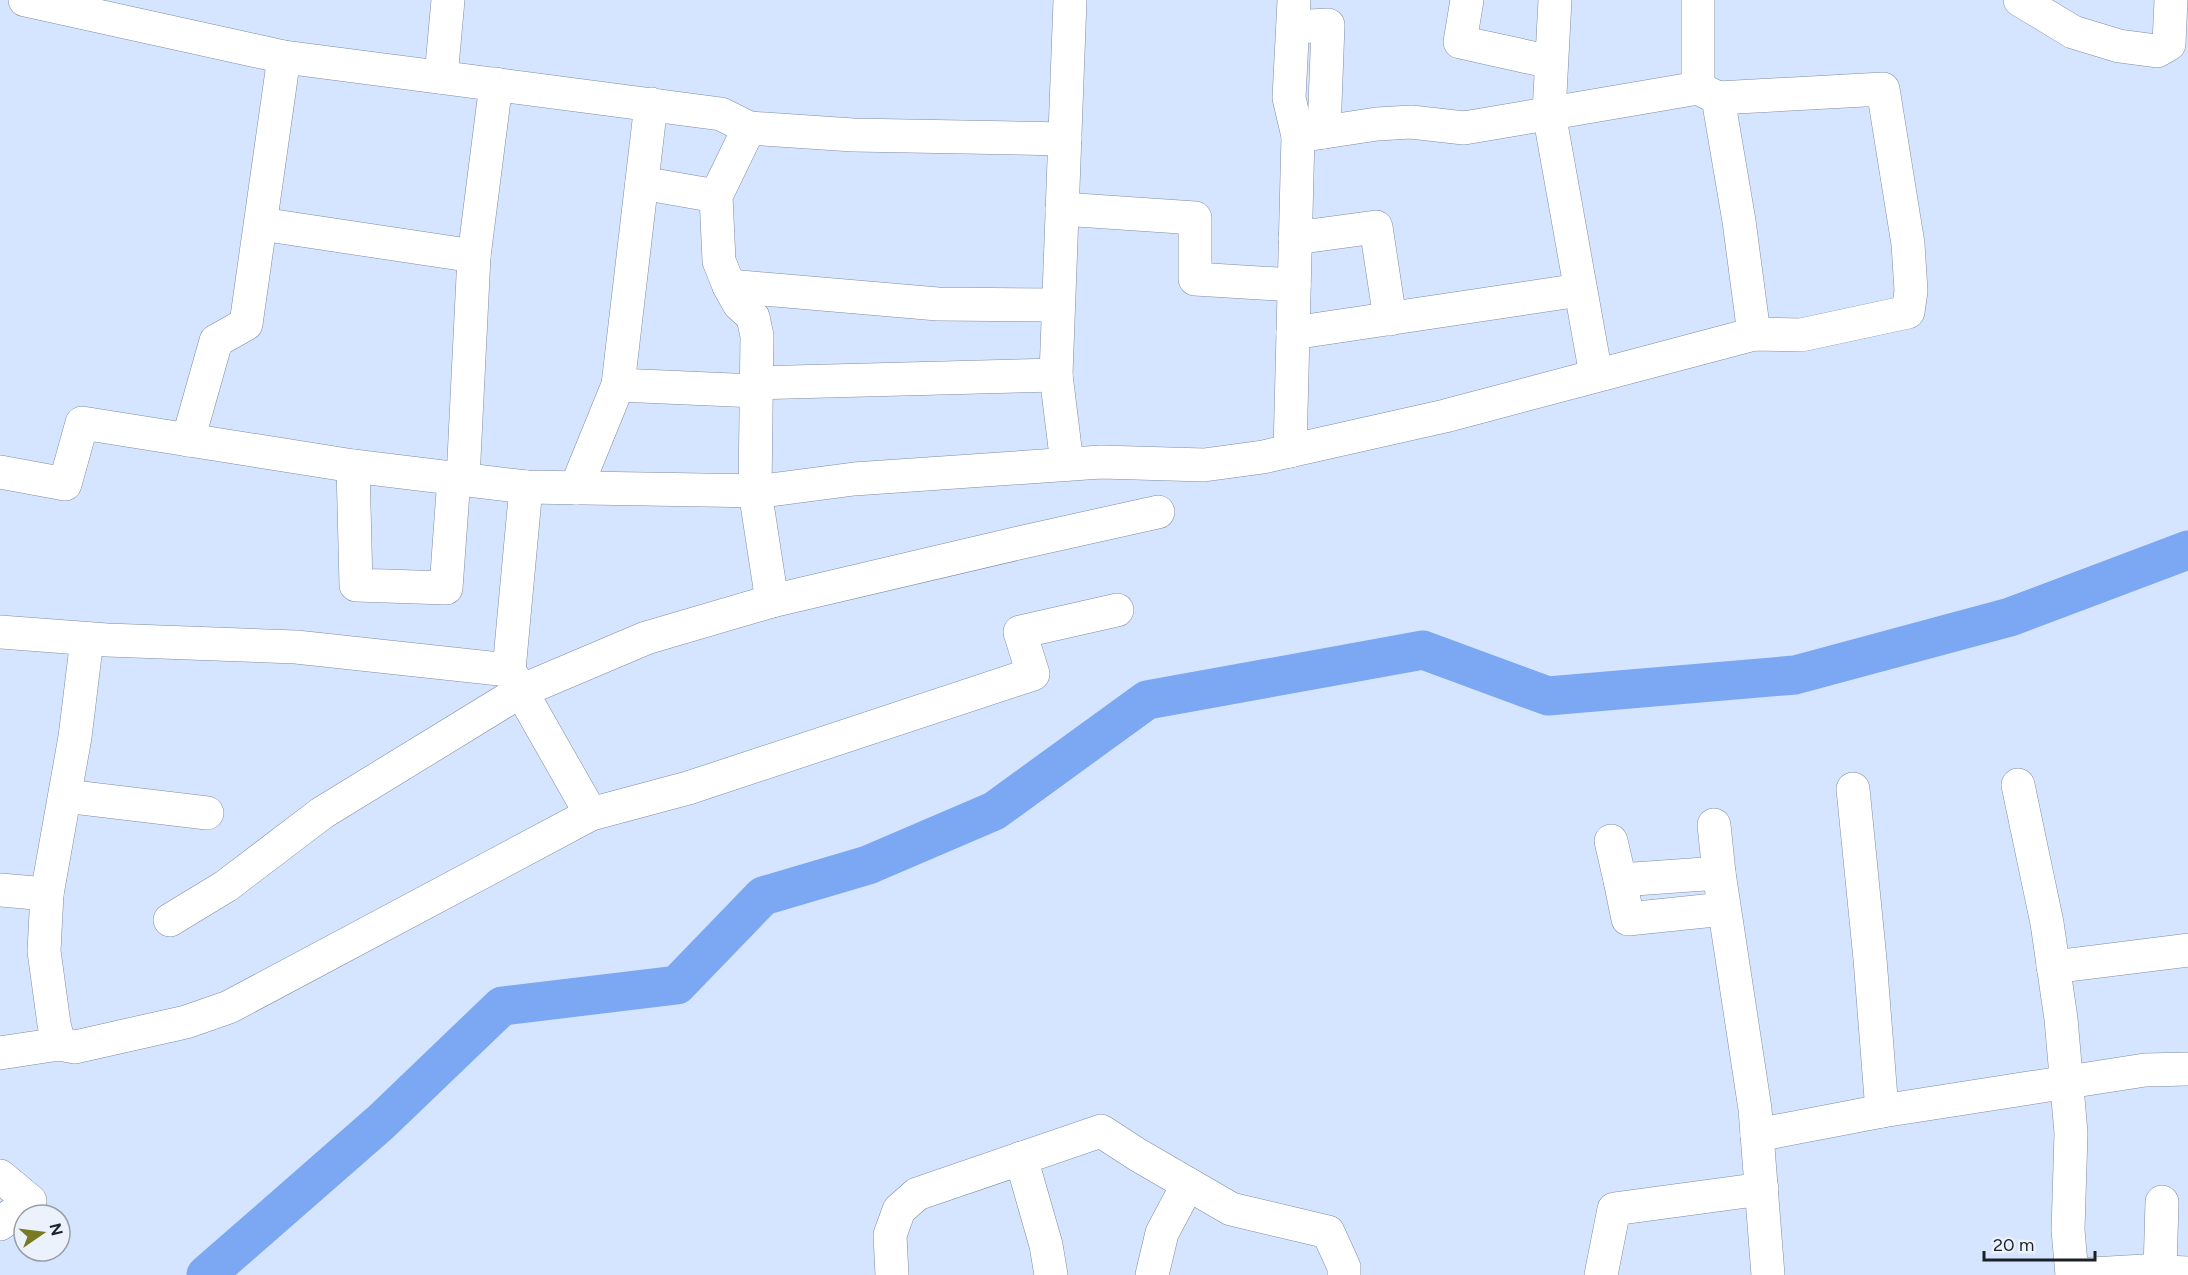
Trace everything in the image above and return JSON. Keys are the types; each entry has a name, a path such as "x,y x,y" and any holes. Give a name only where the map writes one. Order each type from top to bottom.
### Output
{"street":[{"path":"25,0 284,57 721,114 748,128 854,135 1065,139"},
{"path":"441,76 448,0"},
{"path":"1066,464 1056,375 1070,0"},
{"path":"1467,0 1460,42 1551,62"},
{"path":"1555,0 1549,113 1596,375"},
{"path":"1698,0 1708,93 1739,221 1754,334"},
{"path":"2020,0 2073,32 2119,46 2157,51 2169,44 2171,0"},
{"path":"1290,451 1295,238 1328,26 1293,14"},
{"path":"188,440 216,340 246,324 284,57"},
{"path":"353,466 356,585 446,588 458,478 474,255 496,84"},
{"path":"0,472 65,484 82,423 353,466 526,487 755,491 854,479 1066,464 1101,462 1204,465 1290,451 1445,416 1754,334 1801,335 1908,312 1911,291 1908,244 1883,89 1708,93 1549,113 1464,128 1400,123 1377,124 1311,134"},
{"path":"576,488 618,385 651,104"},
{"path":"748,128 716,196 719,261 739,304 753,317 757,336 755,491 772,602"},
{"path":"642,183 716,196"},
{"path":"1062,209 1195,218 1194,279 1294,285"},
{"path":"261,224 474,255"},
{"path":"1295,238 1376,227 1390,319"},
{"path":"729,286 938,304 1058,305"},
{"path":"1293,333 1580,290"},
{"path":"618,385 757,387 1056,375"},
{"path":"526,487 515,681 591,814"},
{"path":"170,920 226,886 322,813 515,681 772,602 1023,542 1158,513"},
{"path":"0,1053 59,1044 75,1047 86,1045 186,1022 229,1007 591,814 688,789 1034,674 1020,632 1117,610"},
{"path":"0,632 87,639 296,647 515,681"},
{"path":"59,1044 44,951 47,894 81,698 87,639"},
{"path":"2018,785 2047,923 2067,1082 2071,1133 2068,1230 2074,1275 2144,1270 2174,1272 2162,1202"},
{"path":"1853,789 1882,1111"},
{"path":"65,796 207,813"},
{"path":"1714,825 1724,909 1755,1109 1768,1275"},
{"path":"1611,841 1628,919 1724,909"},
{"path":"1620,880 1719,873"},
{"path":"0,890 47,894"},
{"path":"2053,967 2188,950"},
{"path":"1757,1135 1882,1111 2145,1070 2188,1069"},
{"path":"892,1275 890,1235 899,1210 917,1194 1101,1131 1231,1209 1328,1232 1344,1266 1344,1275"},
{"path":"1021,1158 1046,1245 1051,1275"},
{"path":"0,1176 30,1201 0,1224"},
{"path":"1152,1275 1162,1233 1188,1184"},
{"path":"1601,1275 1614,1209 1762,1189"}],"waterway":[{"path":"206,1275 381,1122 502,1006 677,985 763,896 868,865 994,811 1147,700 1423,650 1548,696 1795,675 2010,617 2188,550"}]}
